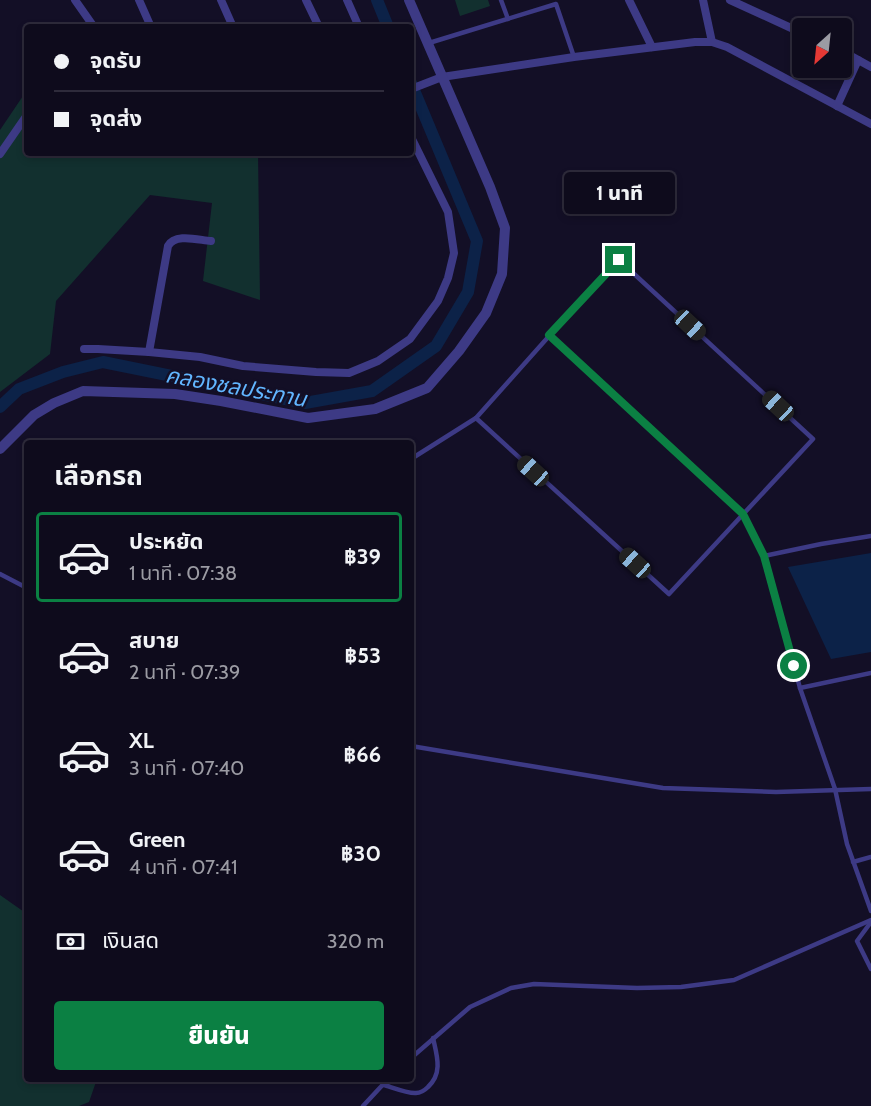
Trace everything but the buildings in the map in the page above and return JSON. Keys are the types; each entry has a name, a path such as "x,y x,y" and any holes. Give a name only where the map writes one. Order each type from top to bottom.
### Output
{"street":[{"path":"75,0 91,24"},
{"path":"139,0 150,24"},
{"path":"221,0 232,24"},
{"path":"306,0 318,24"},
{"path":"347,0 358,24"},
{"path":"0,449 34,415 54,403 83,391 175,394 308,418 375,409 427,388 459,351 486,313 502,274 505,228 490,187 409,0"},
{"path":"629,0 652,47"},
{"path":"702,0 712,42"},
{"path":"730,0 792,28"},
{"path":"414,87 442,77 574,57 695,42 712,42 727,47 871,124"},
{"path":"852,57 871,67"},
{"path":"837,106 858,60"},
{"path":"0,154 24,120"},
{"path":"0,137 6,146"},
{"path":"84,349 200,357 243,366 316,372 350,372 378,361 410,339 438,302 448,278 454,252 448,212 414,143"},
{"path":"149,352 168,246 174,239 180,238 211,241"}],"lane":[{"path":"501,0 508,19"},
{"path":"428,43 556,4 574,57"},
{"path":"414,457 476,418 619,260 813,439 669,594 476,418"},
{"path":"549,335 743,514 764,556 800,688 836,789 847,844 871,912"},
{"path":"764,556 871,536"},
{"path":"0,574 24,586"},
{"path":"800,688 871,673"},
{"path":"414,746 663,788 776,792 871,789"},
{"path":"853,862 871,857"},
{"path":"871,921 857,941 871,969"},
{"path":"414,1055 470,1007 511,988 534,984 637,988 681,987 734,980 871,921"},
{"path":"384,1085 416,1094 430,1085 435,1077 439,1060 433,1038"},
{"path":"363,1106 386,1082"}],"green space":[{"path":"455,0 488,0 490,6 460,16"},
{"path":"24,94 24,156 258,156 260,300 203,281 212,203 150,195 56,301 50,354 0,392 0,130"},
{"path":"0,895 24,912 24,1082 96,1082 89,1102 79,1106 0,1106"}],"water":[{"path":"871,553 871,652 831,659 788,567"}],"waterway":[{"name":"คลองชลประทาน","path":"377,0 387,24"},
{"name":"คลองชลประทาน","path":"0,407 19,389 63,372 103,362 305,403 372,391 436,346 468,292 477,241 414,90"}],"route":[{"path":"619,260 549,335 743,514 764,556 794,666"}]}
